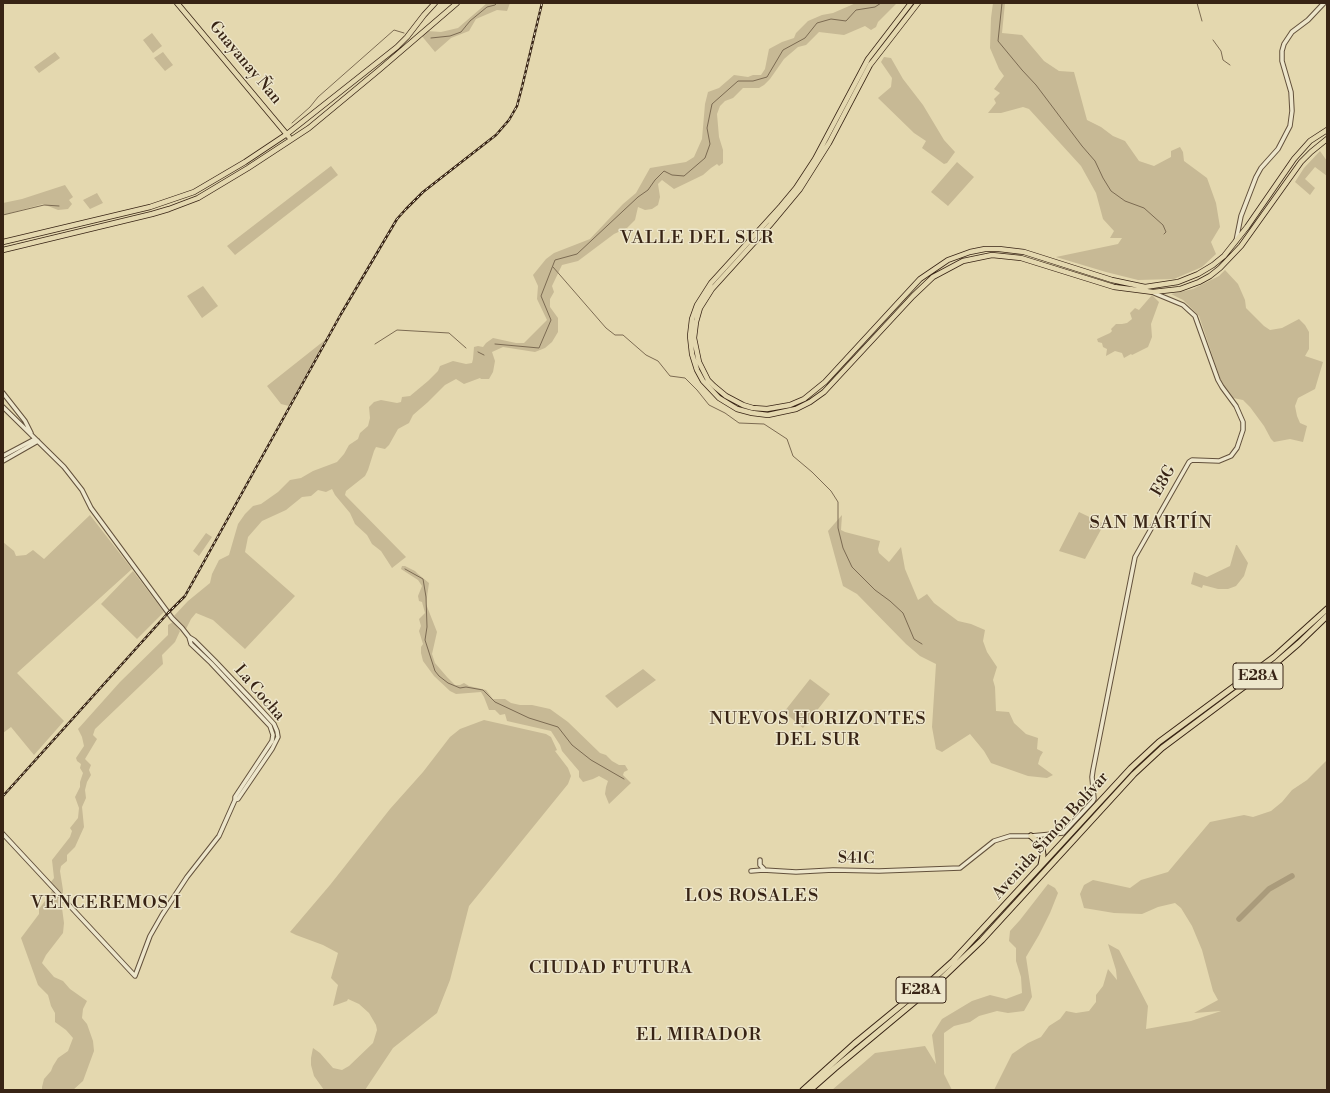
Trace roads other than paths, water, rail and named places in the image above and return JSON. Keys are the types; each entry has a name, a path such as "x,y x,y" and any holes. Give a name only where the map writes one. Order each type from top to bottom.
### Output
{"highway":[{"name":"Avenida Simón Bolívar","path":"803,1090 854,1044 871,1034 937,983 982,940 1030,888 1051,859 1130,769 1160,742 1274,657 1327,609"},
{"name":"Avenida Simón Bolívar","path":"810,1090 953,961 1041,866 1051,859 1134,774 1162,748 1277,662 1327,616"},
{"path":"1185,730 1193,723 1190,719"},
{"path":"1031,836 1042,848 1043,855 1041,866"},
{"path":"1028,880 1025,886 1030,888"}],"main road":[{"name":"Guayanay Ñan","path":"177,3 292,140"},
{"path":"3,242 136,210 182,197 194,192 246,162 287,134 397,47 435,3"},
{"path":"3,250 152,214 190,202 226,182 309,128 457,3"},
{"path":"911,3 904,16 870,65 829,143 800,189 770,225 712,288 704,301 696,322 694,338 698,359 708,380 726,396 743,405 753,408 767,409 797,403 821,386 920,279 948,260 970,252 985,249 1012,249 1041,256 1112,280 1144,287 1174,283 1198,274 1214,265 1224,256 1294,159 1310,141 1327,130"},
{"path":"918,3 904,16 868,59 815,159 796,188 711,283 697,305 692,319 691,345 697,370 703,380 719,398 737,409 768,415 790,411 803,406 824,392 913,296 934,277 963,261 992,255 1021,258 1042,263 1114,286 1153,292 1180,289 1199,282 1220,268 1244,243 1301,162 1327,139"},
{"path":"1087,278 1089,272"}],"street":[{"path":"1236,241 1241,216 1256,177 1261,168 1278,149 1290,126 1292,111 1291,98 1282,61 1284,44 1292,32 1308,20 1324,3"},
{"name":"E8G","path":"1031,836 1063,833 1094,799 1092,777 1093,770 1135,557 1189,462 1192,460 1219,461 1231,456 1237,448 1243,430 1242,418 1236,406 1218,380 1195,316 1183,305 1153,292"},
{"name":"La Cocha","path":"3,392 25,421 35,438"},
{"name":"La Cocha","path":"3,407 64,467 82,490 91,508 174,621 179,624 188,637 194,640 215,661 274,724 278,737 272,749 238,799 235,800 219,836 187,877 162,915 150,936 135,976 3,834"},
{"path":"3,456 35,438"},
{"path":"3,461 35,438"},
{"name":"S41C","path":"751,871 879,871 960,868 994,841 1010,836 1031,836"},
{"path":"760,860 760,865 765,870"}],"waterway":[{"path":"431,38 450,36 461,32 470,21 487,7 497,3"},
{"path":"495,344 539,348 551,320 541,296 555,260 577,254 638,197 648,190 664,171 672,175 684,176 705,158 710,144 707,128 712,104 738,81 753,81 767,77 783,50 805,38 817,23 831,19 846,21 856,10 875,7 881,3"},
{"path":"1002,3 998,41 1036,85 1095,161 1111,191 1125,201 1144,208 1163,225 1166,232 1164,234"},
{"path":"1197,3 1202,21"},
{"path":"292,123 310,107 318,97 394,30 404,33"},
{"path":"1213,40 1221,51 1223,60 1230,65"},
{"path":"3,215 44,205 59,206"},
{"path":"553,267 606,328 615,335 623,335 646,355 658,361 670,376 685,378 709,405 725,413 739,423 764,424 787,439 793,456 831,491 838,502 838,528 843,548 852,567 875,590 903,613 914,639 922,644"},
{"path":"375,344 397,330 449,333 466,348"},
{"path":"478,352 484,355"},
{"path":"405,569 423,579 426,597 427,627 425,640 435,671 439,676 448,683 460,688 466,687 483,690 495,702 529,718 558,727 572,745 591,760 624,779"},
{"path":"1239,919 1269,889 1292,876"}],"railway":[{"path":"3,796 185,596 341,314 397,219 423,192 496,135 509,120 517,106 542,3"}],"district":[{"name":"VALLE DEL SUR","path":"697,239"},
{"name":"SAN MARTÍN","path":"1151,524"},
{"name":"NUEVOS HORIZONTES DEL SUR","path":"818,730"},
{"name":"LOS ROSALES","path":"752,897"},
{"name":"VENCEREMOS I","path":"106,904"},
{"name":"CIUDAD FUTURA","path":"611,969"},
{"name":"EL MIRADOR","path":"699,1036"}]}
